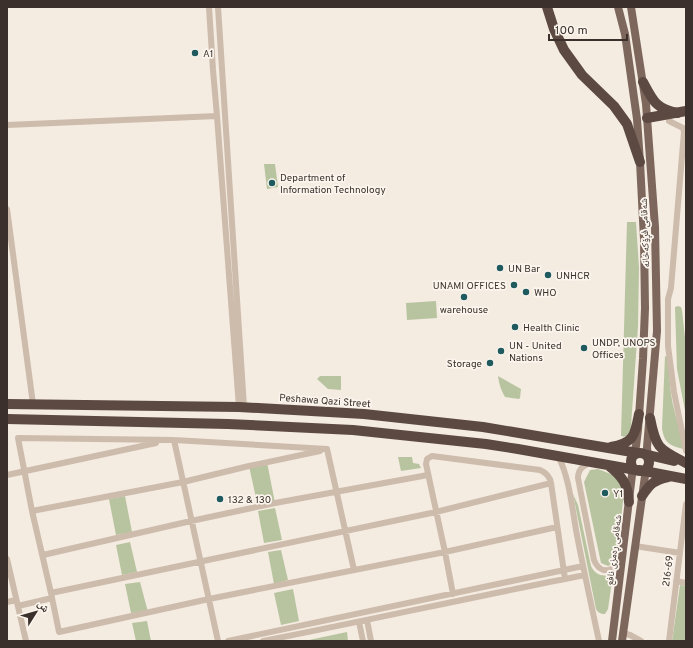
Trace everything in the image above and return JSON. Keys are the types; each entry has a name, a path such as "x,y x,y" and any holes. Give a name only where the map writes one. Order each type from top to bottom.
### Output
{"highway":[{"path":"547,7 554,28 564,50 582,75 614,106 627,124 640,162"},
{"path":"643,82 657,105 666,110 682,112"},
{"path":"642,119 682,112"},
{"name":"Peshawa Qazi Street","path":"7,404 242,407 364,414 476,426 605,448 681,478"},
{"path":"605,448 618,446 631,439 636,430 639,414"},
{"path":"650,418 653,434 658,446 665,452 686,464"},
{"name":"Peshawa Qazi Street","path":"7,419 228,424 353,430 486,444 608,465 640,462 686,464"},
{"path":"608,465 617,472 625,482 628,502"},
{"path":"643,493 654,481 664,478 681,478"}],"main road":[{"name":"شەقامی فڕۆکەخانە","path":"618,7 642,119 655,227 657,332 647,447 640,462"},
{"name":"شەقامی فڕۆکەخانە","path":"631,7 643,82 640,162 644,239 645,308 643,359 636,446 640,462"},
{"path":"625,34 636,33"},
{"name":"شەقامی ڕەمزی نافع","path":"612,641 632,475 640,462"},
{"name":"شەقامی ڕەمزی نافع","path":"623,637 643,493 640,462"},
{"path":"631,488 640,486 643,493"}],"street":[{"path":"209,7 242,407"},
{"path":"218,7 242,407"},
{"path":"7,125 217,116"},
{"path":"669,121 683,128 684,132 671,288 668,299 668,346 674,392 686,451"},
{"path":"7,209 33,404"},
{"path":"327,449 170,440 18,438 32,511 59,632 209,599 445,552 557,526"},
{"path":"7,475 170,440"},
{"path":"170,440 183,482 218,641"},
{"path":"32,511 183,482 327,449"},
{"path":"327,449 354,570"},
{"path":"453,594 426,464 426,461 430,457 435,456 540,470 548,475 551,483 565,579"},
{"path":"558,456 564,469 570,494 599,641"},
{"path":"592,462 582,466 578,473 578,478 594,560 597,566 601,569 610,570 618,563 622,552"},
{"path":"42,555 191,521 428,475"},
{"path":"7,602 17,603 52,596 201,562 436,512 551,483"},
{"path":"570,494 573,490 576,491 582,502"},
{"name":"216-69","path":"669,641 680,553 684,540 686,504"},
{"path":"635,546 680,553"},
{"path":"7,560 25,641"},
{"path":"228,641 583,566"},
{"path":"263,641 359,622 456,600 585,575"},
{"path":"676,581 686,583"},
{"path":"380,609 381,617"},
{"path":"335,619 337,626"},
{"path":"367,620 371,641"},
{"path":"359,622 363,641"},
{"path":"298,634 300,641"},
{"path":"623,637 630,635 641,641"}],"green space":[{"path":"264,164 275,164 278,187 267,189"},
{"path":"627,222 636,222 639,268 638,326 631,426 628,434 621,436"},
{"path":"436,301 437,318 407,320 406,303"},
{"path":"675,307 681,307 682,310 686,347 686,416 677,369"},
{"path":"665,356 669,358 672,397 684,449 675,447 668,443 663,433"},
{"path":"320,376 341,376 341,390 328,389 317,379"},
{"path":"498,376 521,389 519,399 505,397 500,387"},
{"path":"398,457 412,457 413,463 419,464 421,468 401,471"},
{"path":"267,462 275,503 258,507 249,466"},
{"path":"598,469 618,477 624,493 616,562 608,566 601,563 584,482 590,470"},
{"path":"573,494 578,505 591,566 595,572 600,575 613,574 608,609 605,614 600,613 596,609"},
{"path":"125,496 132,532 116,535 109,499"},
{"path":"275,508 282,540 264,543 258,511"},
{"path":"130,542 137,572 122,575 116,545"},
{"path":"281,550 288,580 274,584 268,552"},
{"path":"140,582 148,612 131,613 125,584"},
{"path":"680,585 686,586 686,641 672,641"},
{"path":"293,589 299,621 281,625 274,593"},
{"path":"147,621 151,641 136,641 132,623"},
{"path":"347,632 348,641 309,641 309,640"}],"place":[{"name":"A1","path":"195,53"},
{"name":"Department of Information Technology","path":"272,183"},
{"name":"UN Bar","path":"500,268"},
{"name":"UNHCR","path":"548,275"},
{"name":"UNAMI OFFICES","path":"514,285"},
{"name":"WHO","path":"526,292"},
{"name":"warehouse","path":"464,297"},
{"name":"Health Clinic","path":"515,327"},
{"name":"UNDP, UNOPS Offices","path":"584,348"},
{"name":"UN - United Nations","path":"501,351"},
{"name":"Storage","path":"490,363"},
{"name":"Y1","path":"605,493"},
{"name":"132 & 130","path":"220,499"}]}
